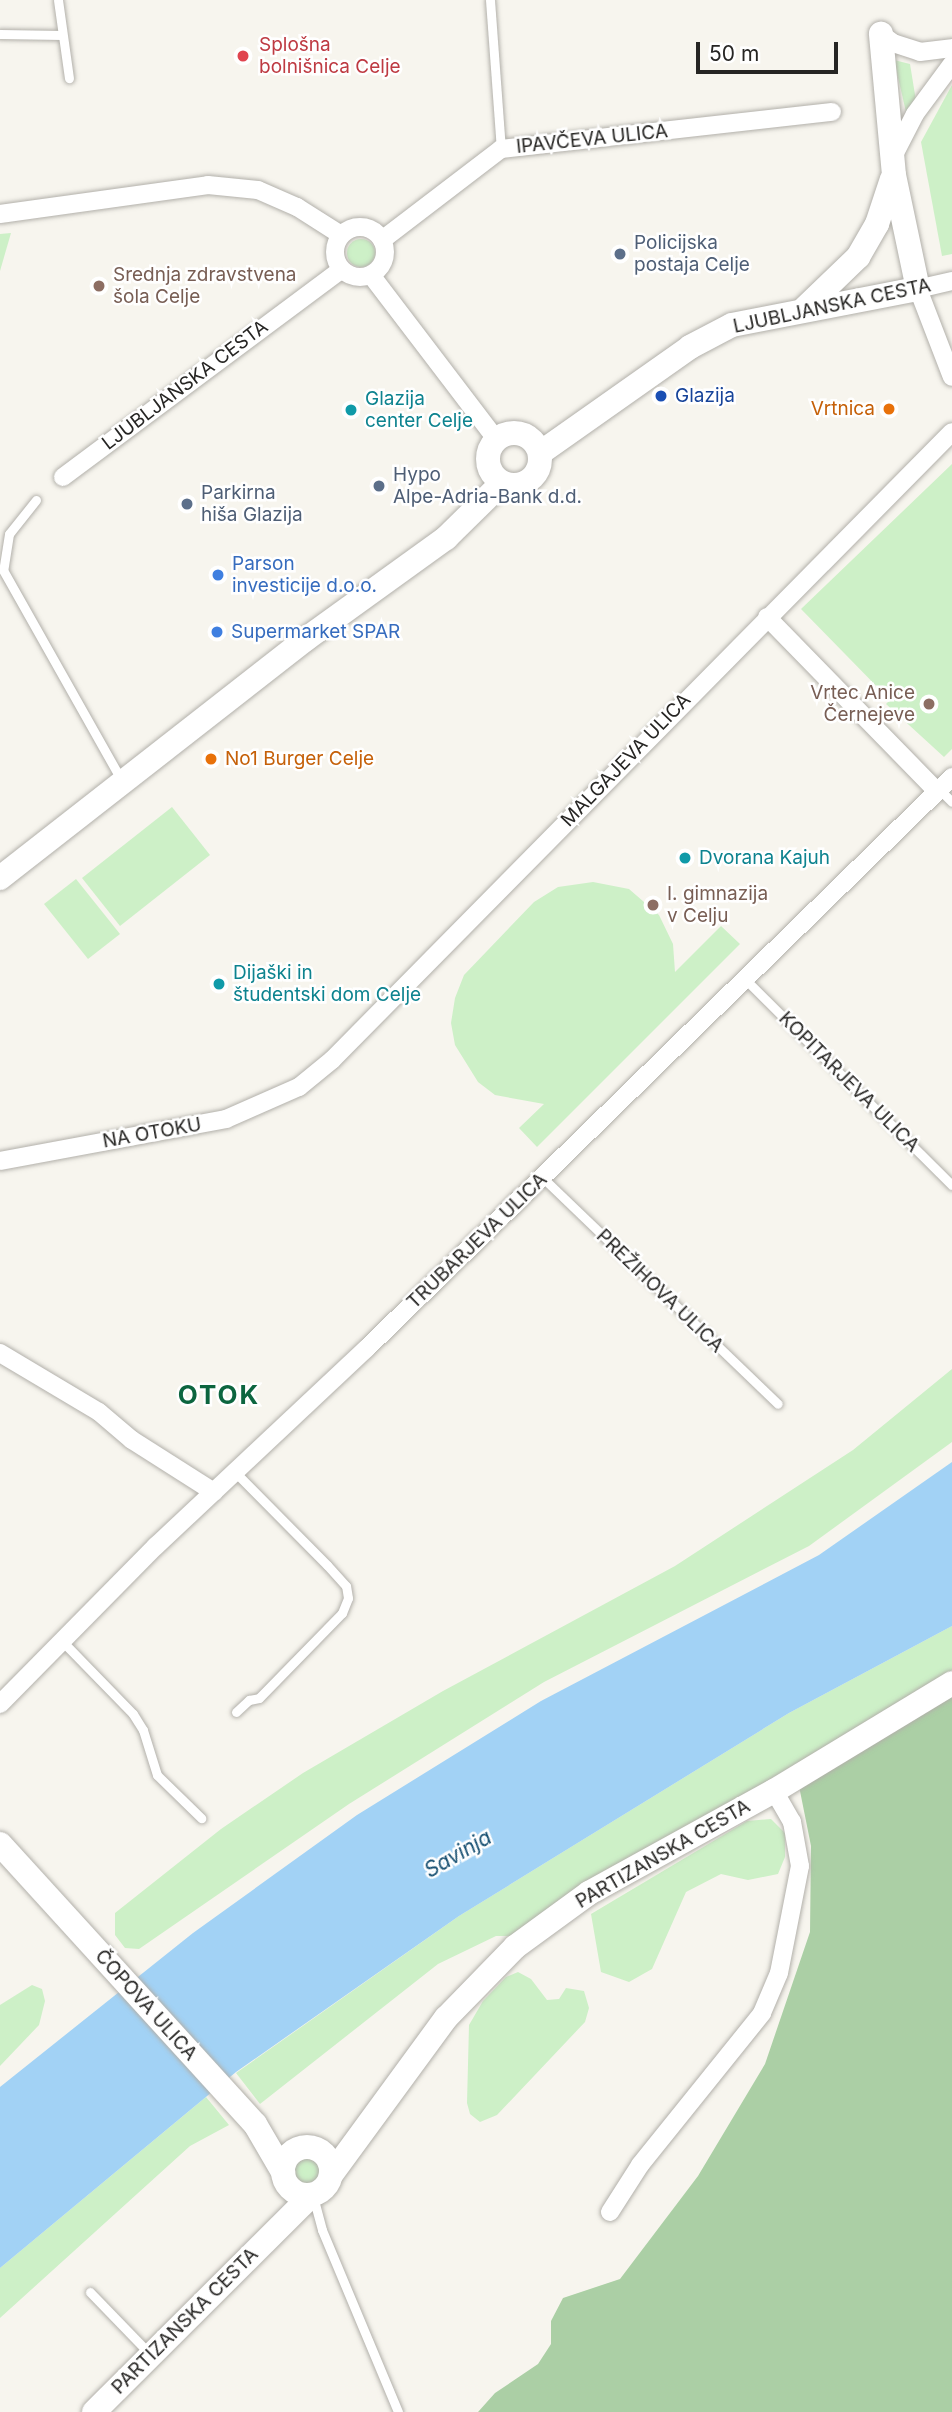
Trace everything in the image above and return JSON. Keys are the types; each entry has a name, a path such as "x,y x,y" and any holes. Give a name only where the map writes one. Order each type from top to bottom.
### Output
{"street":[{"path":"952,48 920,52 881,34 893,166 918,289 952,377"},
{"path":"804,310 858,257 877,224 904,131 952,64"},
{"name":"IPAVČEVA ULICA","path":"382,240 500,149 832,112"},
{"path":"0,214 208,185 258,191 297,207 341,235"},
{"path":"363,227 382,240 386,256 371,275 355,277 341,270 335,249 341,235 363,227"},
{"name":"LJUBLJANSKA CESTA","path":"63,477 341,270"},
{"path":"371,275 496,439"},
{"name":"LJUBLJANSKA CESTA","path":"502,483 517,485 530,480 539,468 540,453 711,335 745,322 952,281"},
{"name":"MALGAJEVA ULICA","path":"299,1087 332,1060 952,432"},
{"path":"0,878 306,639 446,538 502,483 488,463 496,439 508,433 522,433 534,441 540,453"},
{"path":"767,617 945,790"},
{"name":"TRUBARJEVA ULICA","path":"0,1704 214,1492 237,1474 745,979 945,790"},
{"name":"NA OTOKU","path":"0,1161 226,1119 299,1087"},
{"path":"0,1353 99,1412 132,1440 214,1492"},
{"name":"PARTIZANSKA CESTA","path":"309,2149 367,2125 446,2018 515,1947 589,1893 774,1791 952,1683"},
{"path":"610,2212 640,2165 762,2013 779,1973 800,1866 792,1822 774,1791"},
{"name":"ČOPOVA ULICA","path":"0,1844 249,2118 299,2187"},
{"path":"249,2118 329,2160 331,2175"},
{"path":"309,2149 286,2158 299,2187 326,2187 331,2175 367,2125"},
{"name":"PARTIZANSKA CESTA","path":"94,2412 275,2229 299,2187"}],"lane":[{"path":"58,0 69,78"},
{"path":"490,0 500,149"},
{"path":"0,34 62,34"},
{"path":"36,500 9,534 3,570 123,783"},
{"name":"KOPITARJEVA ULICA","path":"745,979 952,1185"},
{"name":"PREŽIHOVA ULICA","path":"542,1177 778,1404"},
{"path":"236,1712 249,1700 259,1698 342,1613 348,1598 346,1586 237,1474"},
{"path":"63,1642 133,1714 143,1730 157,1775 201,1818"},
{"path":"299,2187 313,2207 398,2412"},
{"path":"90,2292 150,2354"}],"green space":[{"path":"894,60 910,64 916,101 906,112"},
{"path":"952,85 952,254 942,256 921,142"},
{"path":"11,233 0,271 0,234"},
{"path":"361,239 371,243 375,253 371,263 361,267 351,263 347,253 351,243"},
{"path":"952,464 952,749 944,757 886,704 890,700 801,609"},
{"path":"172,807 210,855 120,926 82,878"},
{"path":"76,879 120,934 88,959 44,904"},
{"path":"593,882 629,889 659,915 673,944 675,972 721,926 740,944 537,1147 519,1128 544,1104 495,1095 478,1082 455,1045 451,1023 455,998 464,975 534,902 558,887"},
{"path":"952,1369 952,1442 809,1546 544,1682 349,1804 139,1949 125,1948 115,1935 115,1913 221,1829 303,1773 443,1691 675,1566 853,1450"},
{"path":"952,1626 952,1670 926,1688 512,1936 496,1936 438,1964 260,2104 236,2073 459,1916 789,1713"},
{"path":"952,1697 952,2412 478,2412 495,2393 538,2364 551,2344 551,2321 563,2298 620,2279 698,2176 765,2064 810,1932 811,1846 799,1786"},
{"path":"771,1819 785,1833 785,1857 778,1874 748,1880 721,1874 686,1892 652,1969 629,1982 601,1972 591,1914 747,1821"},
{"path":"518,1972 531,1979 547,2000 559,1999 566,1988 584,1991 589,2008 585,2022 497,2115 480,2122 470,2114 467,2103 469,2025 483,2001 506,1977"},
{"path":"32,1985 42,1989 45,2001 39,2025 0,2066 0,2005"},
{"path":"206,2097 229,2125 190,2146 0,2318 0,2268"},
{"path":"307,2158 317,2162 321,2172 317,2182 307,2186 297,2182 293,2172 297,2162"}],"water":[{"name":"Savinja","path":"952,1462 952,1626 789,1713 459,1916 236,2072 0,2268 0,2087 193,1933 357,1815 541,1701 819,1555"}],"place":[{"name":"Splošna bolnišnica Celje","path":"243,56"},
{"name":"Policijska postaja Celje","path":"620,254"},
{"name":"Srednja zdravstvena šola Celje","path":"99,286"},
{"name":"Glazija","path":"661,396"},
{"name":"Vrtnica","path":"889,409"},
{"name":"Glazija center Celje","path":"351,410"},
{"name":"Hypo Alpe-Adria-Bank d.d.","path":"379,486"},
{"name":"Parkirna hiša Glazija","path":"187,504"},
{"name":"Parson investicije d.o.o.","path":"218,575"},
{"name":"Supermarket SPAR","path":"217,632"},
{"name":"Vrtec Anice Černejeve","path":"929,704"},
{"name":"No1 Burger Celje","path":"211,759"},
{"name":"Dvorana Kajuh","path":"685,858"},
{"name":"I. gimnazija v Celju","path":"653,905"},
{"name":"Dijaški in študentski dom Celje","path":"219,984"}],"district":[{"name":"OTOK","path":"219,1395"}]}
